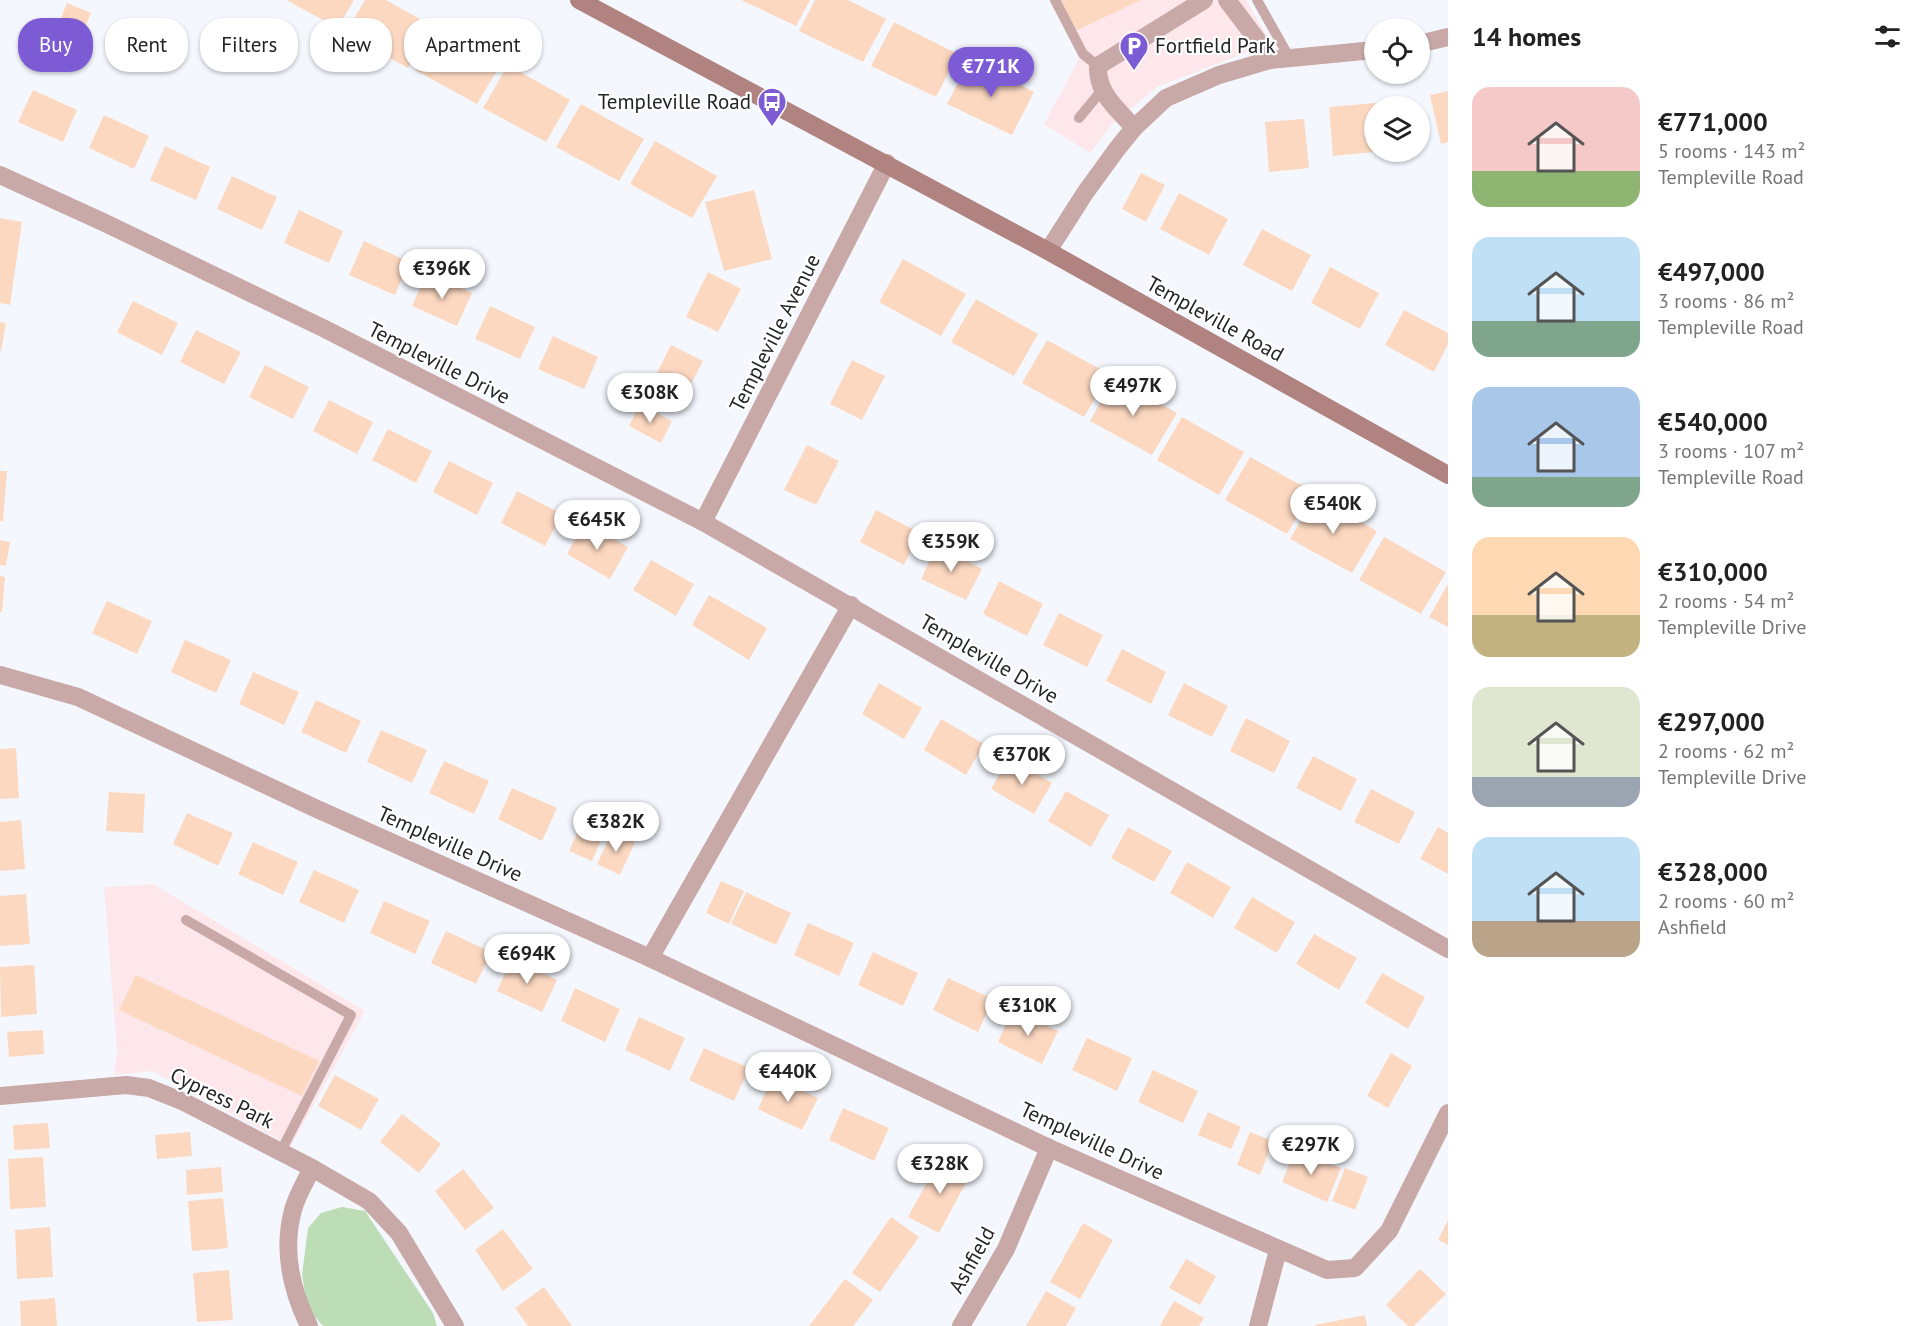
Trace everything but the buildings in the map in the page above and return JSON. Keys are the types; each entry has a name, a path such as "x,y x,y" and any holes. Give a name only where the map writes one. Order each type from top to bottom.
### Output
{"main road":[{"name":"Templeville Road","path":"579,0 1048,251 1448,475"}],"street":[{"path":"1134,128 1102,90 1098,66 1204,0"},
{"path":"1227,0 1270,60"},
{"path":"1430,41 1448,37"},
{"path":"1048,251 1085,193 1134,128 1166,98 1220,75 1270,60 1364,51"},
{"name":"Templeville Avenue","path":"703,522 887,164"},
{"name":"Templeville Drive","path":"0,175 114,227 323,328 703,522 1448,949"},
{"path":"650,958 850,605"},
{"name":"Templeville Drive","path":"0,675 78,697 317,809 650,958 1049,1148 1327,1270 1355,1268 1389,1231 1448,1113"},
{"name":"Cypress Park","path":"0,1096 126,1085 149,1088 184,1102 281,1151 369,1201 399,1233 455,1326"},
{"name":"Ashfield","path":"961,1326 1006,1249 1049,1148"},
{"path":"309,1326 296,1299 289,1265 288,1240 294,1209 312,1168"},
{"path":"1258,1326 1278,1250"}],"lane":[{"path":"1055,0 1083,54 1098,66"},
{"path":"1257,0 1289,57"},
{"path":"1079,118 1102,90"},
{"path":"186,920 351,1015 281,1151"}],"shaded area":[{"name":"Fortfield Park","path":"1049,0 1246,0 1271,43 1157,87 1112,124 1090,153 1044,124 1080,57"},
{"path":"153,884 365,1011 291,1146 152,1071 114,1075 117,1050 104,887"}],"green space":[{"path":"342,1207 365,1211 433,1313 437,1326 323,1326 314,1316 306,1299 302,1275 308,1228 321,1213"}],"place":[{"name":"Fortfield Park","path":"1134,72"},
{"name":"Templeville Road","path":"772,128"}]}
